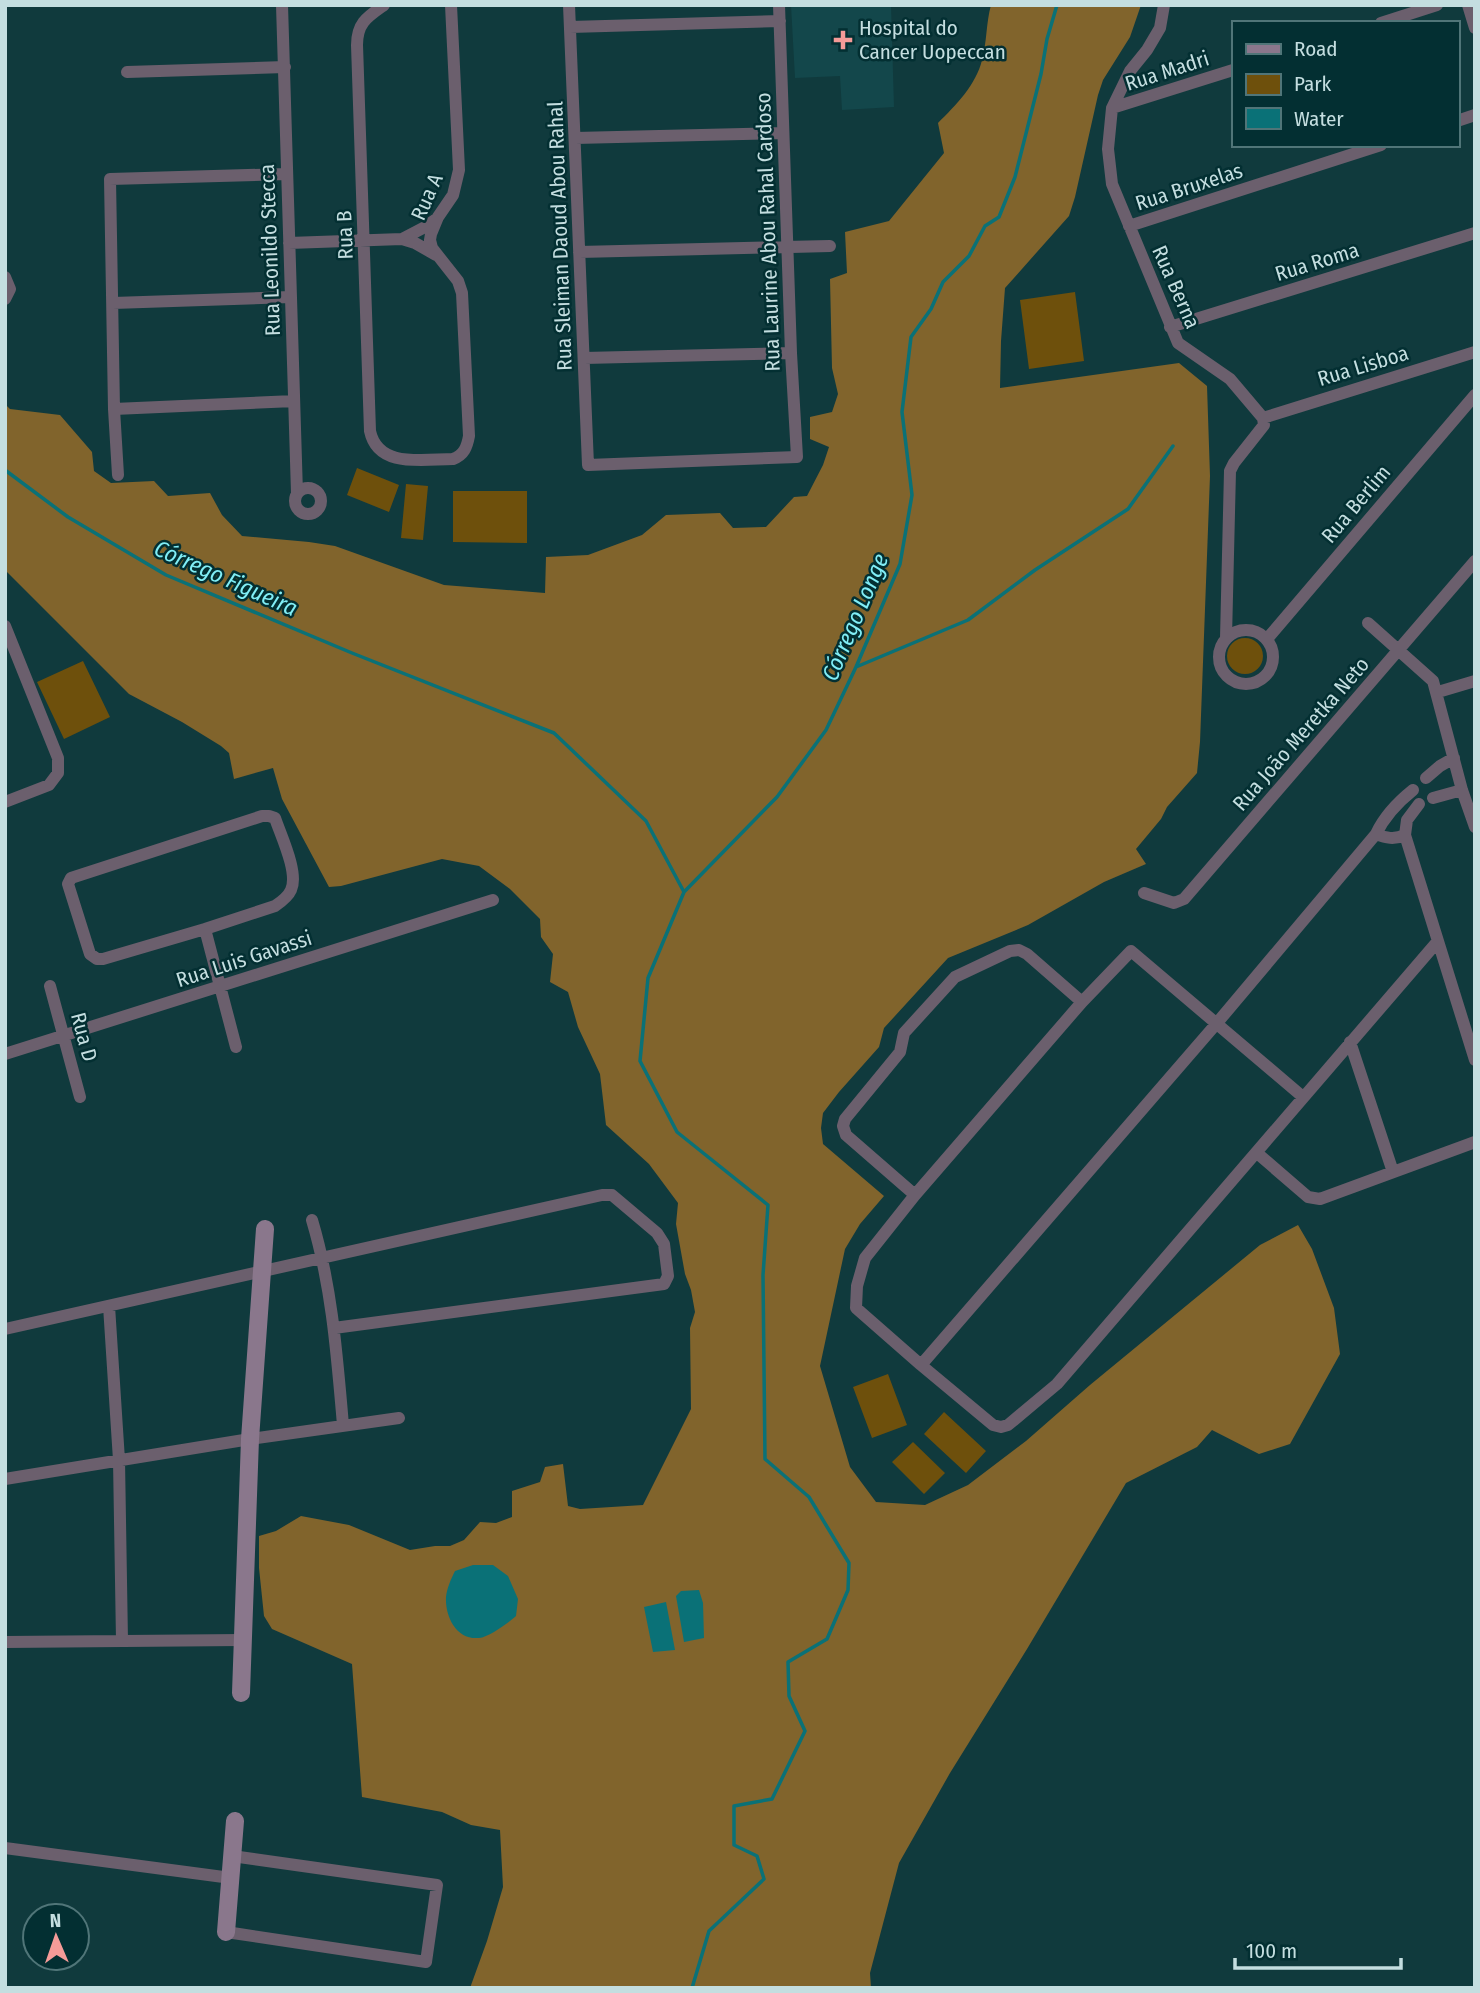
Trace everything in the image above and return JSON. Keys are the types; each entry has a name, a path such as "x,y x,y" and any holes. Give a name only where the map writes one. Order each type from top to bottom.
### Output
{"street":[{"name":"Rua Leonildo Stecca","path":"282,5 297,472 304,485 303,491"},
{"name":"Rua B","path":"384,5 364,20 357,35 370,431 380,450 400,460"},
{"name":"Rua A","path":"400,460 453,459 460,456 468,444 469,436 462,293 458,281 432,248 430,240 438,217 453,195 459,170 451,5"},
{"name":"Rua Sleiman Daoud Abou Rahal","path":"569,5 587,465"},
{"name":"Rua Laurine Abou Rahal Cardoso","path":"587,465 797,457 779,5"},
{"name":"Rua Berna","path":"1164,5 1160,28 1130,71 1111,108 1108,149 1112,184 1178,343 1230,379 1263,418"},
{"path":"1387,21 1437,5"},
{"path":"1468,5 1475,27"},
{"path":"570,27 780,21"},
{"path":"127,72 285,67"},
{"name":"Rua Madri","path":"1111,108 1232,70"},
{"path":"575,138 783,133"},
{"name":"Rua Bruxelas","path":"1129,226 1375,147"},
{"path":"118,475 114,409 110,179 287,174"},
{"path":"402,239 438,217"},
{"name":"Rua Roma","path":"1170,327 1475,233"},
{"path":"289,243 402,239 439,257"},
{"path":"579,252 830,246"},
{"path":"5,276 10,289 5,299"},
{"path":"113,303 291,297"},
{"name":"Rua Lisboa","path":"1263,418 1475,352"},
{"path":"584,358 791,353"},
{"name":"Rua Berlim","path":"1267,639 1475,394"},
{"path":"114,409 294,401"},
{"path":"1226,638 1230,471 1264,425 1263,418"},
{"name":"Rua João Meretka Neto","path":"1144,893 1174,903 1184,899 1475,561"},
{"path":"1368,624 1433,681 1475,827"},
{"path":"5,626 58,758 58,773 49,785 5,802"},
{"path":"1247,629 1267,639 1272,647 1273,657 1267,675 1259,681 1241,684 1224,674 1219,656 1226,638 1247,629"},
{"path":"1438,692 1475,681"},
{"path":"1426,778 1454,758"},
{"path":"1433,798 1467,792"},
{"path":"921,1365 1217,1023 1376,834 1382,821 1408,794 1416,807 1407,820 1405,835 1475,1060"},
{"path":"262,817 275,818 292,870 291,891 275,906 205,929 97,959 90,954 68,884 71,878 262,817"},
{"path":"1376,834 1398,839 1405,835"},
{"name":"Rua Luis Gavassi","path":"5,1054 493,900"},
{"path":"205,929 236,1047"},
{"path":"1303,1097 1131,951 1082,1002 864,1258 857,1286 856,1308 993,1425 1008,1426 1057,1384 1438,941"},
{"path":"915,1195 846,1135 843,1126 845,1119 900,1052 904,1033 955,977 1010,951 1019,950 1027,954 1082,1002"},
{"name":"Rua D","path":"50,986 80,1097"},
{"path":"1350,1042 1393,1172"},
{"path":"1257,1153 1308,1197 1320,1199 1475,1142"},
{"path":"5,1329 602,1195 612,1195 657,1233 664,1244 668,1276 664,1284 334,1328"},
{"path":"312,1220 323,1259 334,1328 343,1425"},
{"path":"241,1693 250,1439 265,1230"},
{"path":"109,1306 119,1460 122,1641"},
{"path":"5,1479 399,1418"},
{"path":"5,1642 242,1640"},
{"path":"232,1856 437,1885 426,1962 226,1933 231,1878 232,1856 235,1821"},
{"path":"5,1848 231,1878"}],"shaded area":[{"name":"Hospital do Cancer Uopeccan","path":"791,5 891,5 894,107 842,110 840,76 795,78"},
{"path":"991,5 1141,5 1130,37 1103,80 1069,216 1005,288 1000,388 1179,363 1207,386 1210,476 1197,773 1167,807 1161,819 1136,849 1146,864 1104,882 1028,925 948,958 884,1028 879,1047 823,1113 823,1144 884,1196 860,1224 845,1249 820,1366 850,1467 876,1502 925,1505 968,1485 1026,1441 1260,1245 1298,1225 1312,1249 1334,1308 1340,1354 1290,1444 1259,1454 1212,1430 1197,1447 1126,1483 950,1773 899,1863 870,1973 871,1988 470,1988 503,1887 500,1830 471,1825 442,1812 362,1797 352,1664 272,1629 264,1616 259,1536 276,1531 301,1516 349,1525 410,1550 450,1546 464,1540 480,1522 496,1523 512,1517 512,1491 540,1482 545,1467 563,1464 568,1506 580,1509 643,1505 691,1409 690,1328 695,1312 676,1224 678,1203 649,1164 606,1125 600,1074 578,1027 568,992 550,982 553,954 541,937 540,919 510,889 479,866 442,859 329,887 282,799 273,768 234,779 229,753 182,722 129,694 5,570 5,404 10,409 60,415 92,452 94,471 111,483 154,481 168,496 210,493 222,515 242,536 335,546 444,585 545,593 546,557 588,555 642,535 666,515 720,513 733,528 766,527 794,497 807,496 829,447 810,439 810,417 832,412 838,394 832,368 830,279 847,273 845,232 889,221 944,153 938,123 975,78 984,53"}],"green space":[{"path":"1075,292 1084,361 1029,369 1020,300"},
{"path":"357,468 399,485 389,512 347,495"},
{"path":"406,484 428,486 423,540 401,538"},
{"path":"453,491 527,491 527,543 453,542"},
{"path":"1245,638 1258,643 1263,656 1258,669 1245,674 1232,669 1227,656 1232,643"},
{"path":"83,661 110,717 64,739 37,682"},
{"path":"888,1374 907,1425 872,1438 853,1387"},
{"path":"944,1412 986,1451 966,1473 924,1434"},
{"path":"913,1442 945,1473 924,1494 892,1462"}],"water":[{"path":"473,1565 493,1565 508,1576 518,1599 516,1616 479,1638 471,1638 458,1631 450,1619 446,1604 447,1590 455,1571"},
{"path":"699,1590 703,1603 704,1638 684,1642 676,1596 681,1591"},
{"path":"666,1602 675,1650 653,1652 644,1607"}],"waterway":[{"name":"Córrego Longe","path":"684,892 777,797 826,730 900,564 912,495 902,412 911,337 931,309 943,282 969,256 985,226 999,217 1015,177 1057,5"},
{"path":"856,667 968,620 1035,570 1128,509 1173,446"},
{"name":"Córrego Figueira","path":"5,470 68,517 166,575 554,733 646,821 684,892 648,978 640,1061 677,1132 768,1205 763,1275 765,1459 809,1497 849,1563 848,1590 827,1639 788,1662 789,1696 805,1731 772,1799 734,1806 734,1845 757,1856 764,1879 709,1931 692,1988"}],"place":[{"name":"Hospital do Cancer Uopeccan","path":"843,40"}]}
